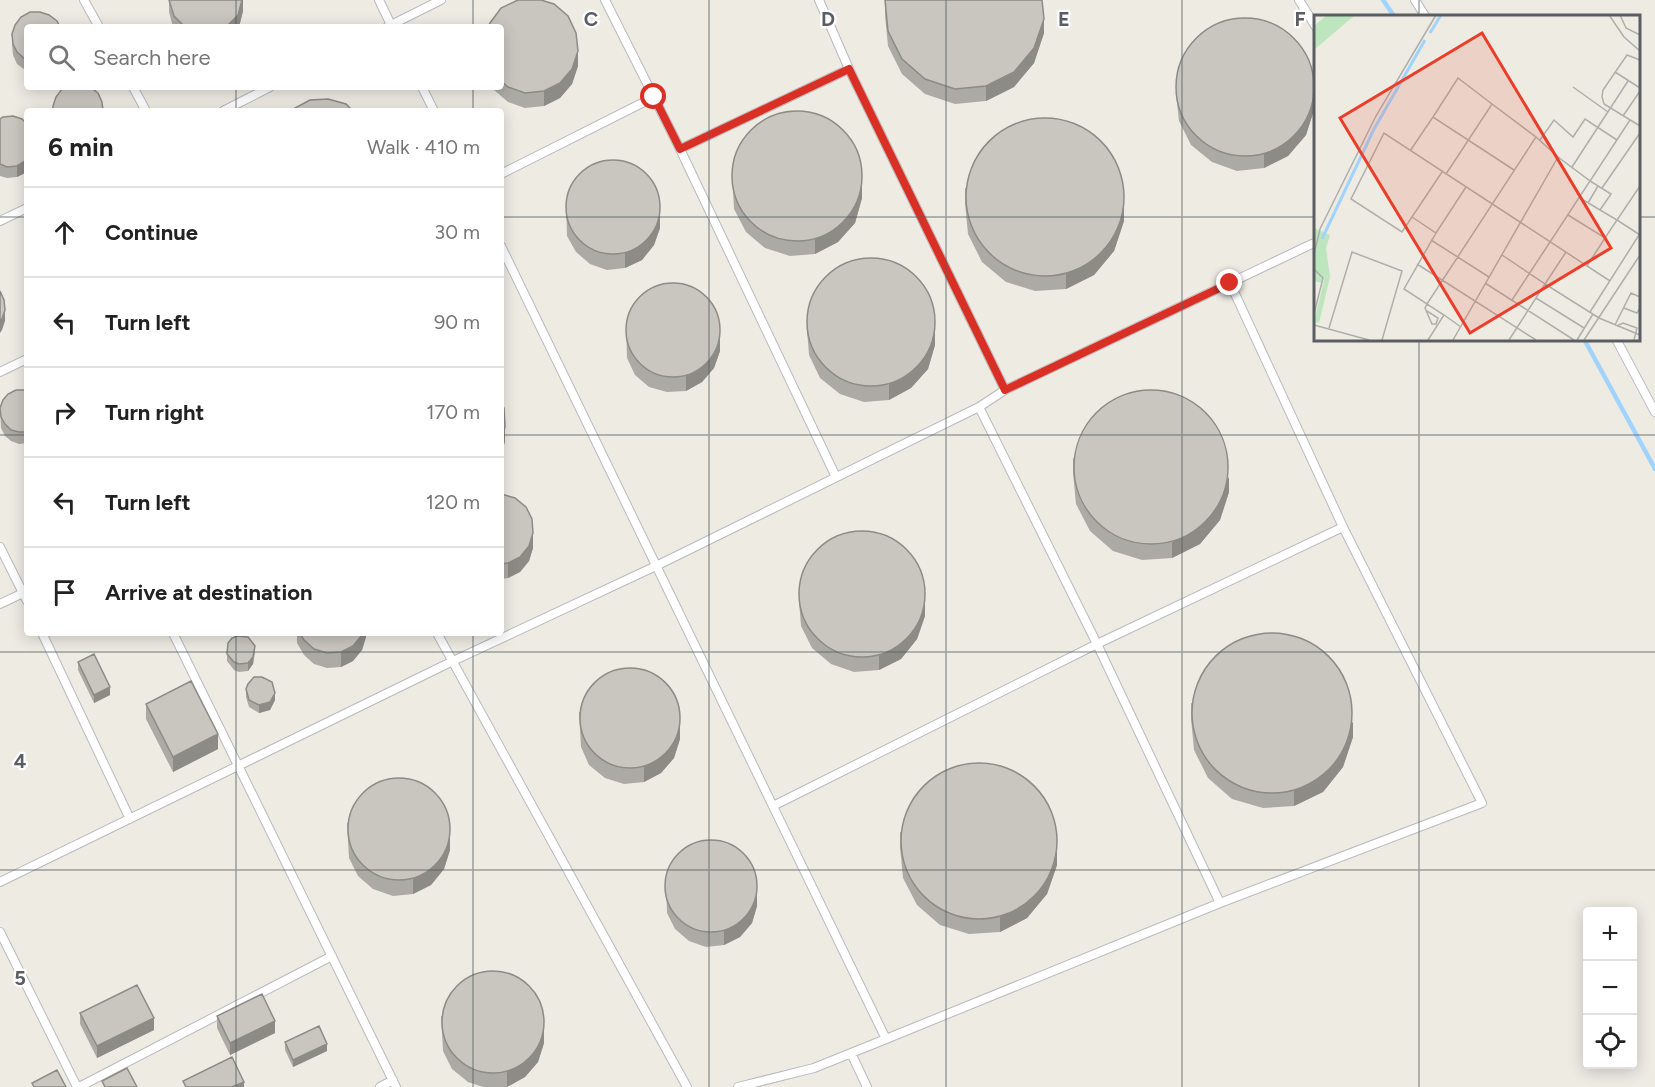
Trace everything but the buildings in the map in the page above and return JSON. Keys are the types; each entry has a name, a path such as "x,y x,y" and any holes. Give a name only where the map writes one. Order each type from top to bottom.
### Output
{"lane":[{"path":"84,0 97,24"},
{"path":"379,0 389,24"},
{"path":"394,24 441,0"},
{"path":"605,0 680,149 836,477"},
{"path":"819,0 849,69 1005,390"},
{"path":"1299,0 1314,24"},
{"path":"1414,0 1424,15"},
{"path":"680,149 849,69"},
{"path":"135,90 144,108"},
{"path":"229,108 264,90"},
{"path":"424,90 432,108"},
{"path":"504,172 654,97"},
{"path":"0,221 24,209"},
{"path":"0,882 453,661 656,566 979,407 1005,390 1314,243"},
{"path":"504,252 886,1039"},
{"path":"738,1087 814,1068 1220,903 1482,803 1343,526 1230,283"},
{"path":"1617,340 1655,412"},
{"path":"0,372 24,360"},
{"path":"979,407 1097,645 1220,903"},
{"path":"773,806 1343,526"},
{"path":"0,547 24,591"},
{"path":"0,604 24,596"},
{"path":"43,636 130,819"},
{"path":"174,636 394,1084 380,1087"},
{"path":"439,636 687,1087"},
{"path":"0,932 78,1087 332,956"},
{"path":"851,1053 867,1087"}],"waterway":[{"path":"1383,0 1393,15"},
{"path":"1585,340 1655,469"}],"route":[{"path":"654,97 680,149 849,69 1005,390 1230,283"}]}
